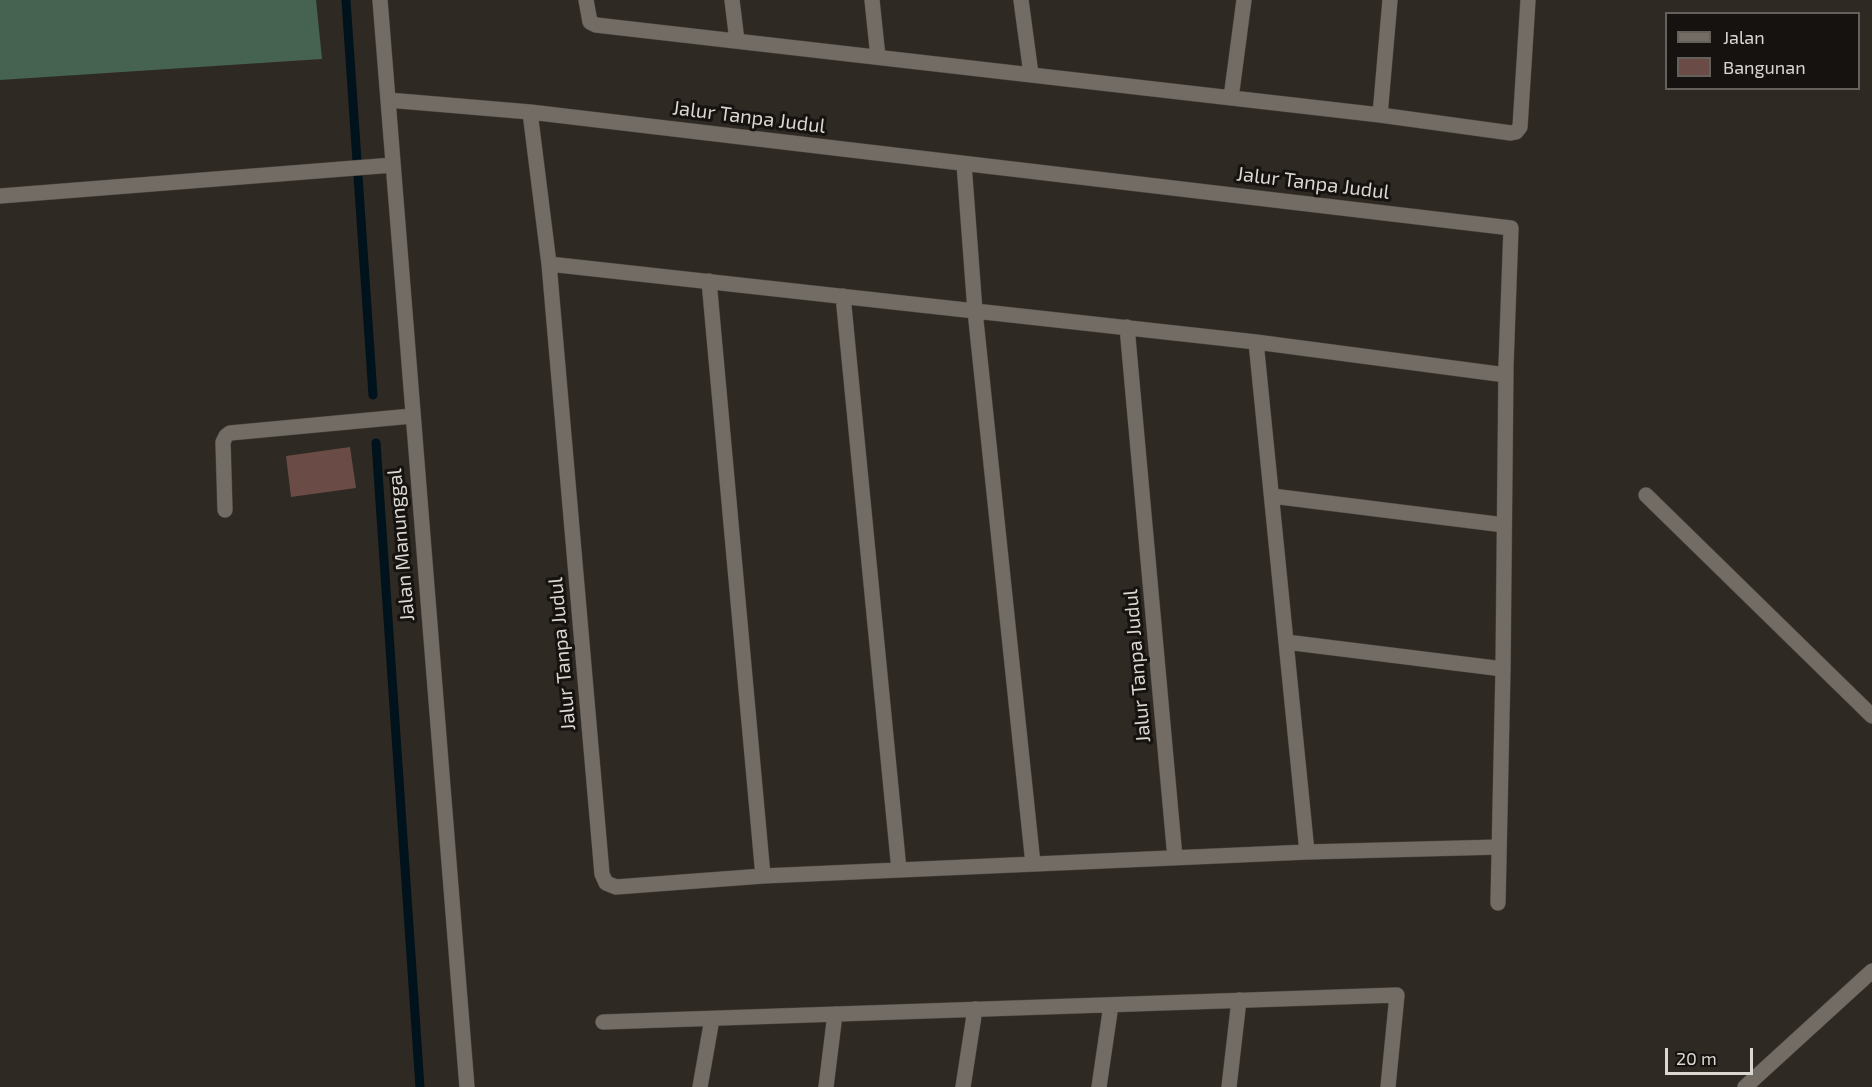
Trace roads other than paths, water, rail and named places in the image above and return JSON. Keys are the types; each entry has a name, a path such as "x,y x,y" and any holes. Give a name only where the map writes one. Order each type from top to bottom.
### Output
{"street":[{"name":"Jalan Manunggal","path":"380,0 467,1087"},
{"path":"586,0 592,24 1516,132 1520,127 1528,0"},
{"path":"732,0 737,41"},
{"path":"872,0 878,57"},
{"path":"1021,0 1030,74"},
{"path":"1231,98 1244,0"},
{"path":"1380,115 1390,0"},
{"name":"Jalur Tanpa Judul","path":"388,100 530,112 1511,228 1506,375 1498,903"},
{"name":"Jalur Tanpa Judul","path":"530,112 549,264 602,874 606,883 616,887 763,876 1307,852 1499,847"},
{"path":"964,164 975,311 1033,864"},
{"path":"0,196 393,165"},
{"path":"549,264 1127,327 1506,375"},
{"path":"709,281 763,876"},
{"path":"843,296 899,870"},
{"name":"Jalur Tanpa Judul","path":"1127,327 1175,858"},
{"path":"1256,342 1307,852"},
{"path":"225,510 223,442 230,433 412,416"},
{"path":"1646,495 1872,716"},
{"path":"1272,496 1504,525"},
{"path":"1286,642 1503,669"},
{"path":"1745,1087 1872,970"},
{"path":"603,1022 1397,995 1388,1087"},
{"path":"1229,1087 1239,1000"},
{"path":"1099,1087 1112,1005"},
{"path":"963,1087 975,1009"},
{"path":"826,1087 835,1014"},
{"path":"700,1087 712,1019"}],"waterway":[{"path":"346,0 373,395"},
{"path":"376,443 420,1087"}]}
